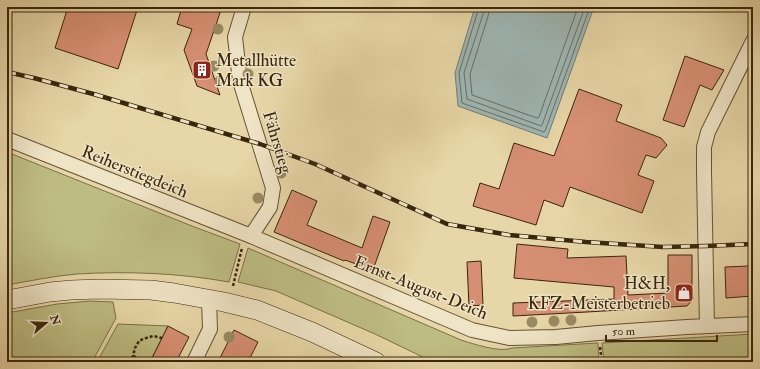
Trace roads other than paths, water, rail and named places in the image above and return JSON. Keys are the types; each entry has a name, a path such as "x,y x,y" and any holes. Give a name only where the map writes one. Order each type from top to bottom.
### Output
{"main road":[{"path":"7,300 50,292 72,290 151,290 174,292 257,310 312,332 376,362"}],"street":[{"name":"Fährstieg","path":"244,7 235,37 240,81 273,188 270,207 247,240"},
{"path":"707,326 704,147 708,132 753,41"},
{"name":"Reiherstiegdeich","path":"7,139 247,240"},
{"name":"Ernst-August-Deich","path":"247,240 472,330 509,338 556,337 598,333 753,324"},
{"path":"194,362 210,329 209,299"}],"water":[{"path":"475,7 594,7 547,138 458,106 455,73"}],"railway":[{"path":"7,72 97,95 260,144 315,164 447,224 509,235 586,242 663,247 753,244"}],"place":[{"name":"Metallhütte Mark KG","path":"202,70"},
{"name":"H&H, KFZ-Meisterbetrieb","path":"684,293"}]}
